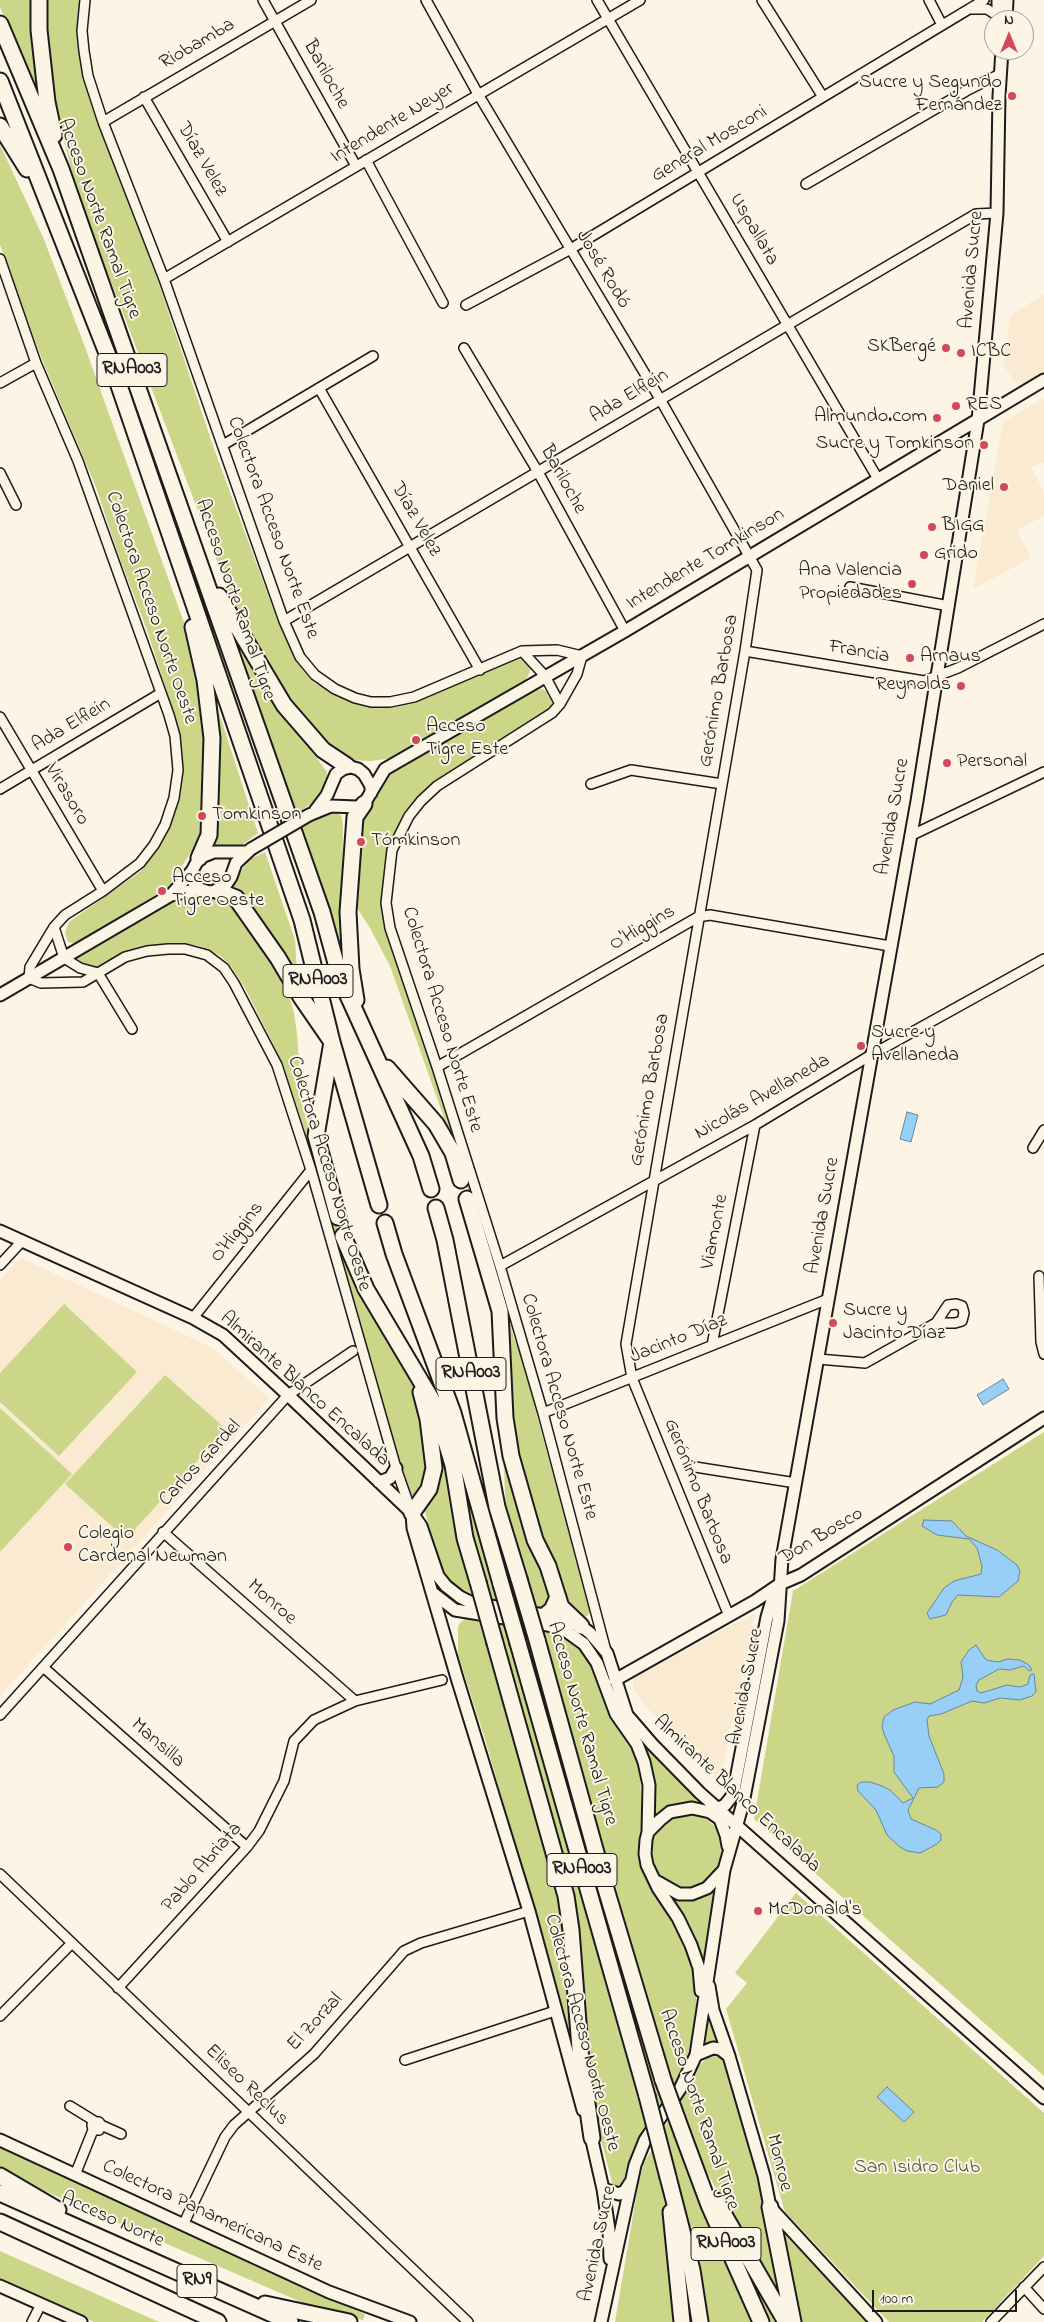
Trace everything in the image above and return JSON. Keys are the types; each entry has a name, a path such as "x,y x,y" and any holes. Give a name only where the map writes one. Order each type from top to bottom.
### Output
{"highway":[{"path":"38,0 47,102 61,169"},
{"name":"Acceso Norte Ramal Tigre","path":"0,24 61,169 322,912 340,978 421,1156 431,1189"},
{"name":"Acceso Norte Ramal Tigre","path":"0,81 114,371 302,920 332,1042 379,1205"},
{"path":"0,126 53,215"},
{"path":"173,542 205,680 212,738 210,830 198,858"},
{"path":"203,571 284,705 323,750 352,768"},
{"path":"362,1026 351,969 348,912 355,817 368,799"},
{"path":"218,891 236,898 278,958 301,997 332,1042 316,1136 338,1217"},
{"path":"376,1055 436,1124 453,1153 461,1180"},
{"path":"467,1198 500,1311 505,1418 511,1456 535,1540 548,1566 558,1597 569,1616 581,1626"},
{"name":"Acceso Norte Ramal Tigre","path":"436,1208 445,1240 497,1507 537,1640 606,1889 663,2080 683,2136 709,2205 761,2322"},
{"name":"Acceso Norte Ramal Tigre","path":"385,1223 394,1254 453,1413 647,2096 692,2270 700,2322"},
{"path":"343,1236 366,1289 435,1405 442,1423 453,1465 466,1538 566,1896 572,1930 581,2062 592,2138"},
{"path":"410,1362 428,1419 434,1468 429,1489 412,1513"},
{"path":"540,1619 556,1604 558,1597"},
{"path":"694,2165 786,2322"},
{"path":"0,2176 24,2188 104,2240"},
{"path":"668,2177 682,2322"},
{"name":"Acceso Norte","path":"0,2193 290,2322"},
{"path":"770,2207 792,2322"},
{"name":"RN9","path":"0,2222 212,2320"},
{"path":"0,2232 48,2244"},
{"path":"236,2298 349,2322"}],"main road":[{"name":"Avenida Sucre","path":"728,1854 743,1803 778,1621 780,1584 796,1482 910,836 978,420 997,214 1001,60"},
{"name":"Intendente Tomkinson","path":"368,799 385,769 625,631 1044,380"},
{"path":"192,871 194,883 200,889 209,892 218,891 228,882 236,863 248,850 312,813 331,806 357,807 368,799 368,779 352,768"},
{"path":"312,813 327,795 336,774 352,768 385,769"},
{"path":"0,995 171,895 192,871 198,858 214,852 248,850"},
{"path":"171,895 200,889"},
{"name":"Almirante Blanco Encalada","path":"0,1231 193,1318 223,1336 412,1513 421,1526 438,1576 446,1586 472,1603 540,1619 581,1626 590,1633 607,1653 622,1705 635,1727 700,1793 716,1813 737,1824 1044,2098"},
{"name":"Don Bosco","path":"615,1680 728,1616 780,1584 802,1575 1044,1418"},
{"path":"379,1482 390,1478 396,1468"},
{"path":"412,1513 413,1528 432,1592"},
{"name":"Avenida Sucre","path":"716,1813 733,1796 767,1617 772,1597 780,1584"},
{"name":"Almirante Blanco Encalada","path":"432,1592 455,1610 540,1619 566,1631 584,1644 597,1663 616,1714 637,1744 644,1762 649,1785 648,1832"},
{"name":"Colectora Acceso Norte Oeste","path":"432,1592 529,1911 576,2089 592,2138 603,2189 610,2248 609,2287"},
{"path":"445,1635 450,1618 455,1610 472,1603"},
{"path":"692,1808 716,1813 726,1835 728,1854 724,1870 715,1883 700,1892 692,1894 674,1892 653,1878 645,1854 648,1832 670,1812 692,1808"},
{"name":"Avenida Sucre","path":"601,2322 632,2179 645,2140 684,2082 696,2055 724,1870"},
{"name":"Avenida Sucre","path":"653,1878 678,1918 691,1945 701,1983 702,2010"},
{"name":"Monroe","path":"708,1977 713,2010 729,2056 764,2176 770,2207 876,2322"},
{"path":"696,2055 713,2048 729,2056"},
{"name":"Colectora Panamericana Este","path":"0,2140 329,2292 410,2322"},
{"path":"603,2189 619,2194 625,2191 632,2179"},
{"path":"0,2286 81,2322"}],"street":[{"name":"Colectora Acceso Norte Este","path":"85,0 82,31 84,50 88,76 103,122 164,279 284,620 300,657 315,675 334,689 355,698 371,702 390,702 414,697 522,651 557,650 582,656 577,674 560,704 552,713 437,786 409,816 392,850 386,903 390,928 437,1067 500,1266 607,1653"},
{"name":"Bariloche","path":"263,0 356,166"},
{"name":"Riobamba","path":"103,122 311,0"},
{"name":"José Rodó","path":"426,0 478,94 569,250 660,399 751,555"},
{"name":"Uspallata","path":"597,0 878,479"},
{"name":"Intendente Neyer","path":"164,279 640,0"},
{"path":"762,0 823,97"},
{"path":"929,0 942,25"},
{"name":"General Mosconi","path":"466,305 569,250 984,0"},
{"path":"970,10 988,10"},
{"path":"806,184 966,91 1000,74"},
{"name":"Díaz Velez","path":"144,97 228,242"},
{"path":"366,160 443,303"},
{"name":"Ada Elflein","path":"284,620 976,214 997,214"},
{"name":"Colectora Acceso Norte Oeste","path":"0,259 36,363 78,461 161,694 175,736 178,770 174,798 154,845 140,863 103,891 64,916 54,927 30,967 29,978 41,983 83,982 125,957 147,951 185,949 207,955 218,962 234,983 277,1065 311,1170 396,1468 412,1513"},
{"name":"Bariloche","path":"464,348 538,472 625,631"},
{"path":"223,445 373,356"},
{"path":"0,384 36,363"},
{"name":"Díaz Velez","path":"319,388 480,670"},
{"path":"0,473 16,505"},
{"name":"Gerónimo Barbosa","path":"728,1616 632,1378 626,1344 757,579 757,570 751,555"},
{"path":"850,587 949,606"},
{"name":"Francia","path":"745,651 924,682 1044,624"},
{"path":"522,651 545,676 560,704"},
{"name":"Ada Elflein","path":"0,788 161,694"},
{"name":"Virasoro","path":"0,717 103,891"},
{"path":"591,784 631,770 722,784"},
{"path":"910,836 1044,772"},
{"name":"O'Higgins","path":"437,1067 698,917 710,915 890,946"},
{"path":"54,927 64,958 80,968 98,973 132,1030"},
{"name":"Nicolás Avellaneda","path":"500,1266 755,1125 870,1056 1044,959"},
{"name":"Viamonte","path":"712,1345 755,1125"},
{"path":"1034,1148 1044,1130"},
{"name":"O'Higgins","path":"193,1318 311,1170"},
{"path":"0,1265 22,1240"},
{"path":"1039,1276 1041,1342 1044,1354"},
{"name":"Jacinto Díaz","path":"542,1413 828,1299"},
{"path":"818,1359 865,1363 936,1323"},
{"path":"288,1395 353,1351"},
{"name":"Carlos Gardel","path":"0,1715 288,1395"},
{"path":"689,1466 796,1482"},
{"name":"Monroe","path":"163,1532 355,1702"},
{"name":"Mansilla","path":"43,1667 247,1847"},
{"name":"Pablo Abriata","path":"118,1988 247,1847 259,1831 284,1781 294,1741 314,1720 355,1702 442,1680"},
{"name":"Eliseo Reclus","path":"0,1874 468,2322"},
{"name":"El Zorzal","path":"183,2225 225,2137 234,2125 314,2054 404,1951 421,1942 529,1911"},
{"path":"0,2016 72,1944"},
{"path":"405,2060 555,2011"},
{"path":"70,2106 97,2126 121,2134"},
{"path":"75,2175 97,2126"},
{"path":"991,2322 1044,2267"},
{"path":"1024,2288 1044,2309"},
{"path":"32,2322 41,2304"}],"shaded area":[{"path":"1044,294 1044,374 1020,389 1003,365 1011,315"},
{"path":"1044,398 1044,462 1031,467 1044,492 1044,516 1017,530 1031,558 973,589 1003,422"},
{"name":"Colegio Cardenal Newman","path":"21,1258 211,1347 270,1398 0,1696 0,1280"},
{"path":"755,1613 720,1781 644,1705 633,1688 633,1677"}],"green space":[{"path":"0,0 31,0 40,104 0,7"},
{"path":"45,0 81,0 78,28 98,118 158,281 213,446 278,622 295,660 314,683 352,701 371,706 396,707 516,657 524,657 532,667 522,684 394,758 370,761 353,760 338,756 295,711 251,638 233,603 79,197 53,101 45,27"},
{"path":"0,145 43,237 82,339 191,642 201,684 206,739 202,808 203,830 195,846 168,887 76,944 68,942 65,933 69,922 141,871 164,837 179,800 182,751 173,711 148,633 117,551 96,487 43,362 0,245"},
{"path":"243,651 269,693 327,772 327,783 317,801 303,809 308,824 324,814 334,812 341,815 343,824 342,897 344,960 241,652"},
{"path":"210,685 258,833 237,849 213,848 218,832"},
{"path":"542,689 549,692 553,699 552,706 547,714 428,791 395,840 384,906 388,940 470,1181 497,1268 514,1339 523,1358 541,1431 591,1610 583,1618 575,1614 565,1599 535,1518 517,1454 479,1225 459,1160 390,966 370,928 355,905 360,821 373,804 375,794 389,771 528,692"},
{"path":"265,852 295,940 297,974 295,978 232,887 248,860"},
{"path":"190,894 227,898 239,916 248,923 282,976 288,991 297,1034 302,1104 345,1255 409,1372 421,1410 430,1475 416,1496 409,1495 405,1487 363,1342 314,1160 297,1107 278,1054 245,988 232,968 221,956 199,946 184,943 167,947 85,976 80,972 73,960 74,955 165,903"},
{"path":"64,1304 137,1372 59,1456 0,1402 0,1373"},
{"path":"165,1375 226,1429 126,1539 65,1484"},
{"path":"0,1408 72,1474 0,1552"},
{"path":"1044,1432 1044,2076 754,1819 793,1591"},
{"path":"443,1435 471,1593 483,1596 469,1543 459,1450 500,1603 469,1597 451,1586 442,1575 424,1508 439,1486 442,1467 441,1442"},
{"path":"503,1452 555,1592 548,1611 533,1610 506,1511"},
{"path":"506,1570 510,1572 658,2089 666,2079 538,1626 567,1634 596,1664 640,1761 643,1866 674,1919 691,1955 697,1986 695,2025 690,2058 626,2185 618,2189 613,2186 597,2124 590,2076 580,1955 490,1619 505,1621 596,1936 641,2109 651,2096 503,1572"},
{"path":"470,1617 478,1618 504,1701 569,1935 575,2061 565,2019 485,1739 458,1655 458,1626 462,1621"},
{"path":"644,1743 704,1805 676,1805 657,1813 651,1821 656,1790"},
{"path":"687,1814 701,1817 713,1825 721,1837 724,1851 721,1865 713,1877 701,1885 687,1888 673,1885 661,1877 653,1865 650,1851 653,1837 661,1825 673,1817"},
{"path":"717,1891 703,1971 666,1894 676,1898 696,1899"},
{"name":"San Isidro Club","path":"796,1893 1044,2113 1044,2256 982,2322 889,2322 785,2212 726,2009 747,1983 735,1973"},
{"path":"709,2012 720,2042 705,2044"},
{"path":"715,2056 723,2058 728,2063 765,2202 784,2308 700,2160 681,2122 675,2138 718,2242 757,2322 707,2322 666,2151 656,2166 663,2185 678,2322 615,2322 639,2180 644,2163 699,2066 707,2058"},
{"path":"0,2148 365,2314 363,2320 331,2315 47,2192 0,2167"},
{"path":"778,2226 792,2242 869,2322 800,2322"},
{"path":"731,2237 781,2322 771,2322"},
{"path":"0,2251 159,2322 94,2322 0,2280"}],"water":[{"path":"907,1112 918,1115 911,1142 900,1139"},
{"path":"1003,1379 1009,1389 983,1405 977,1395"},
{"path":"924,1520 952,1521 966,1536 997,1550 1017,1565 1020,1571 1018,1581 999,1597 958,1595 952,1602 946,1615 930,1619 927,1613 944,1588 954,1581 981,1574 982,1566 977,1548 969,1539 937,1535 922,1526"},
{"path":"976,1645 986,1660 998,1662 1008,1659 1020,1660 1029,1665 1032,1670 1029,1671 1024,1666 1010,1670 999,1669 979,1680 976,1685 977,1691 981,1693 1007,1685 1020,1687 1028,1684 1030,1675 1034,1674 1036,1692 1032,1696 1020,1700 1000,1698 984,1703 972,1701 941,1714 929,1716 927,1720 929,1736 944,1774 944,1782 938,1787 919,1788 908,1810 911,1819 936,1830 941,1834 941,1840 920,1853 907,1851 887,1835 876,1810 858,1791 857,1785 861,1782 870,1782 882,1786 890,1790 903,1803 913,1798 894,1772 894,1756 882,1726 884,1717 893,1710 915,1702 930,1704 959,1690 963,1677 961,1662 969,1650"},
{"path":"887,2087 914,2112 904,2122 877,2097"}],"place":[{"name":"Sucre y Segundo Fernández","path":"1012,96"},
{"name":"SKBergé","path":"946,348"},
{"name":"ICBC","path":"961,353"},
{"name":"RES","path":"956,406"},
{"name":"Almundo.com","path":"937,418"},
{"name":"Sucre y Tomkinson","path":"984,445"},
{"name":"Daniel","path":"1004,487"},
{"name":"BIGG","path":"932,527"},
{"name":"Grido","path":"924,555"},
{"name":"Ana Valencia Propiedades","path":"912,584"},
{"name":"Arnaus","path":"910,658"},
{"name":"Reynolds","path":"961,686"},
{"name":"Acceso Tigre Este","path":"416,740"},
{"name":"Personal","path":"947,763"},
{"name":"Tomkinson","path":"202,816"},
{"name":"Tómkinson","path":"361,842"},
{"name":"Acceso Tigre Oeste","path":"162,891"},
{"name":"Sucre y Avellaneda","path":"861,1046"},
{"name":"Sucre y Jacinto Díaz","path":"833,1323"},
{"name":"Colegio Cardenal Newman","path":"68,1547"},
{"name":"McDonald's","path":"758,1911"}]}
